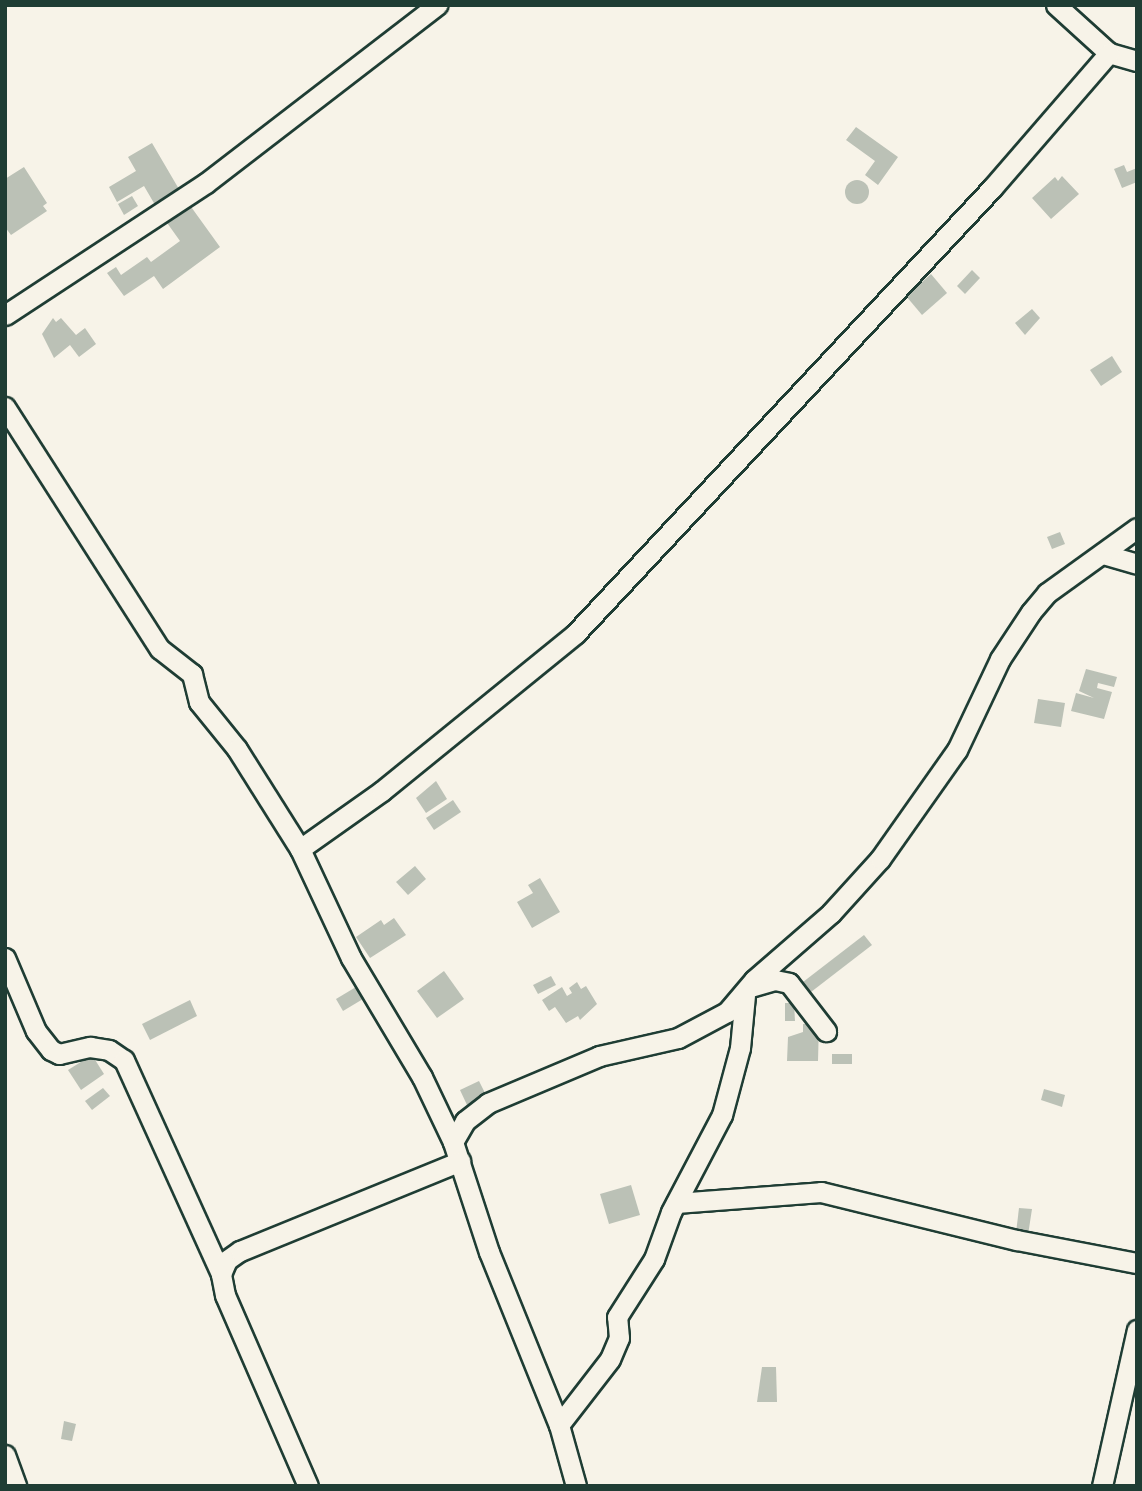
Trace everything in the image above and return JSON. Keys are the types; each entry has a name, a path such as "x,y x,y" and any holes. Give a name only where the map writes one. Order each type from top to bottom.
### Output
{"street":[{"path":"5,316 206,183 437,5"},
{"path":"1056,5 1109,53 1137,61"},
{"path":"300,849 391,784 575,634 992,188 1109,53"},
{"path":"5,407 160,649 192,674 205,712 237,749 300,849 351,958 422,1077 453,1142 489,1252 559,1426 576,1486"},
{"path":"453,1142 465,1121 488,1103 599,1056 707,1027 748,991 831,913 880,859 957,750 1014,635 1047,593 1137,528"},
{"path":"1102,554 1137,564"},
{"path":"5,958 36,1031 51,1050 59,1054 99,1048 124,1060 221,1274 225,1295 308,1486"},
{"path":"748,991 775,980 789,983 825,1031"},
{"path":"559,1426 610,1359 619,1338 617,1317 654,1259 676,1203 722,1115 738,1059 748,991"},
{"path":"221,1274 227,1260 240,1251 460,1161"},
{"path":"676,1203 821,1192 864,1199 1017,1240 1137,1263"},
{"path":"1102,1486 1137,1330"},
{"path":"5,1455 16,1486"}],"building":[{"path":"856,127 898,157 878,185 865,175 875,161 846,140"},
{"path":"152,143 183,196 158,210 144,186 117,202 109,187 136,171 128,157"},
{"path":"1124,165 1127,172 1137,168 1137,182 1122,188 1114,169"},
{"path":"24,167 47,203 43,206 47,211 11,235 5,227 5,179"},
{"path":"1062,176 1079,194 1051,219 1032,198 1055,177 1058,181"},
{"path":"857,180 866,183 869,192 866,201 857,204 848,201 845,192 848,183"},
{"path":"132,196 138,206 124,215 118,204"},
{"path":"189,204 220,247 163,289 154,276 124,296 107,273 116,267 121,275 147,257 151,262 180,241 165,220"},
{"path":"972,270 980,278 965,294 957,286"},
{"path":"931,274 947,293 922,315 906,296"},
{"path":"1032,309 1040,318 1025,335 1015,323"},
{"path":"53,318 56,322 61,318 76,335 85,328 96,344 79,357 70,345 54,358 42,334"},
{"path":"1112,356 1122,372 1101,386 1090,370"},
{"path":"1060,532 1065,544 1052,549 1047,537"},
{"path":"1086,669 1117,677 1114,687 1098,683 1097,688 1112,692 1104,719 1071,711 1076,693 1094,698 1079,691"},
{"path":"1038,699 1065,703 1061,727 1034,723"},
{"path":"436,781 447,799 426,813 416,798"},
{"path":"453,800 461,812 434,830 426,818"},
{"path":"415,866 426,879 408,895 396,882"},
{"path":"540,878 560,912 532,928 517,902 533,893 528,885"},
{"path":"394,918 406,935 370,958 356,937 381,920 384,925"},
{"path":"864,935 872,945 811,992 803,982"},
{"path":"444,971 464,999 437,1018 417,991"},
{"path":"551,976 556,985 538,994 533,985"},
{"path":"577,982 581,989 586,986 597,1004 580,1020 578,1016 566,1023 555,1007 549,1011 542,1000 562,987 567,996 572,993 569,988"},
{"path":"356,987 363,999 343,1011 336,999"},
{"path":"190,1000 197,1016 150,1040 142,1024"},
{"path":"785,1003 794,1003 795,1021 785,1021"},
{"path":"803,1024 819,1024 818,1061 787,1061 788,1037 803,1032"},
{"path":"832,1054 852,1054 852,1064 832,1064"},
{"path":"92,1055 104,1074 81,1090 68,1070"},
{"path":"479,1081 486,1095 467,1105 460,1090"},
{"path":"103,1088 110,1096 92,1110 85,1101"},
{"path":"1044,1089 1065,1095 1062,1107 1041,1100"},
{"path":"631,1185 640,1215 609,1224 600,1194"},
{"path":"1019,1208 1032,1209 1028,1235 1016,1233"},
{"path":"762,1367 776,1367 777,1402 757,1402"},
{"path":"64,1421 76,1424 72,1441 61,1439"}]}
